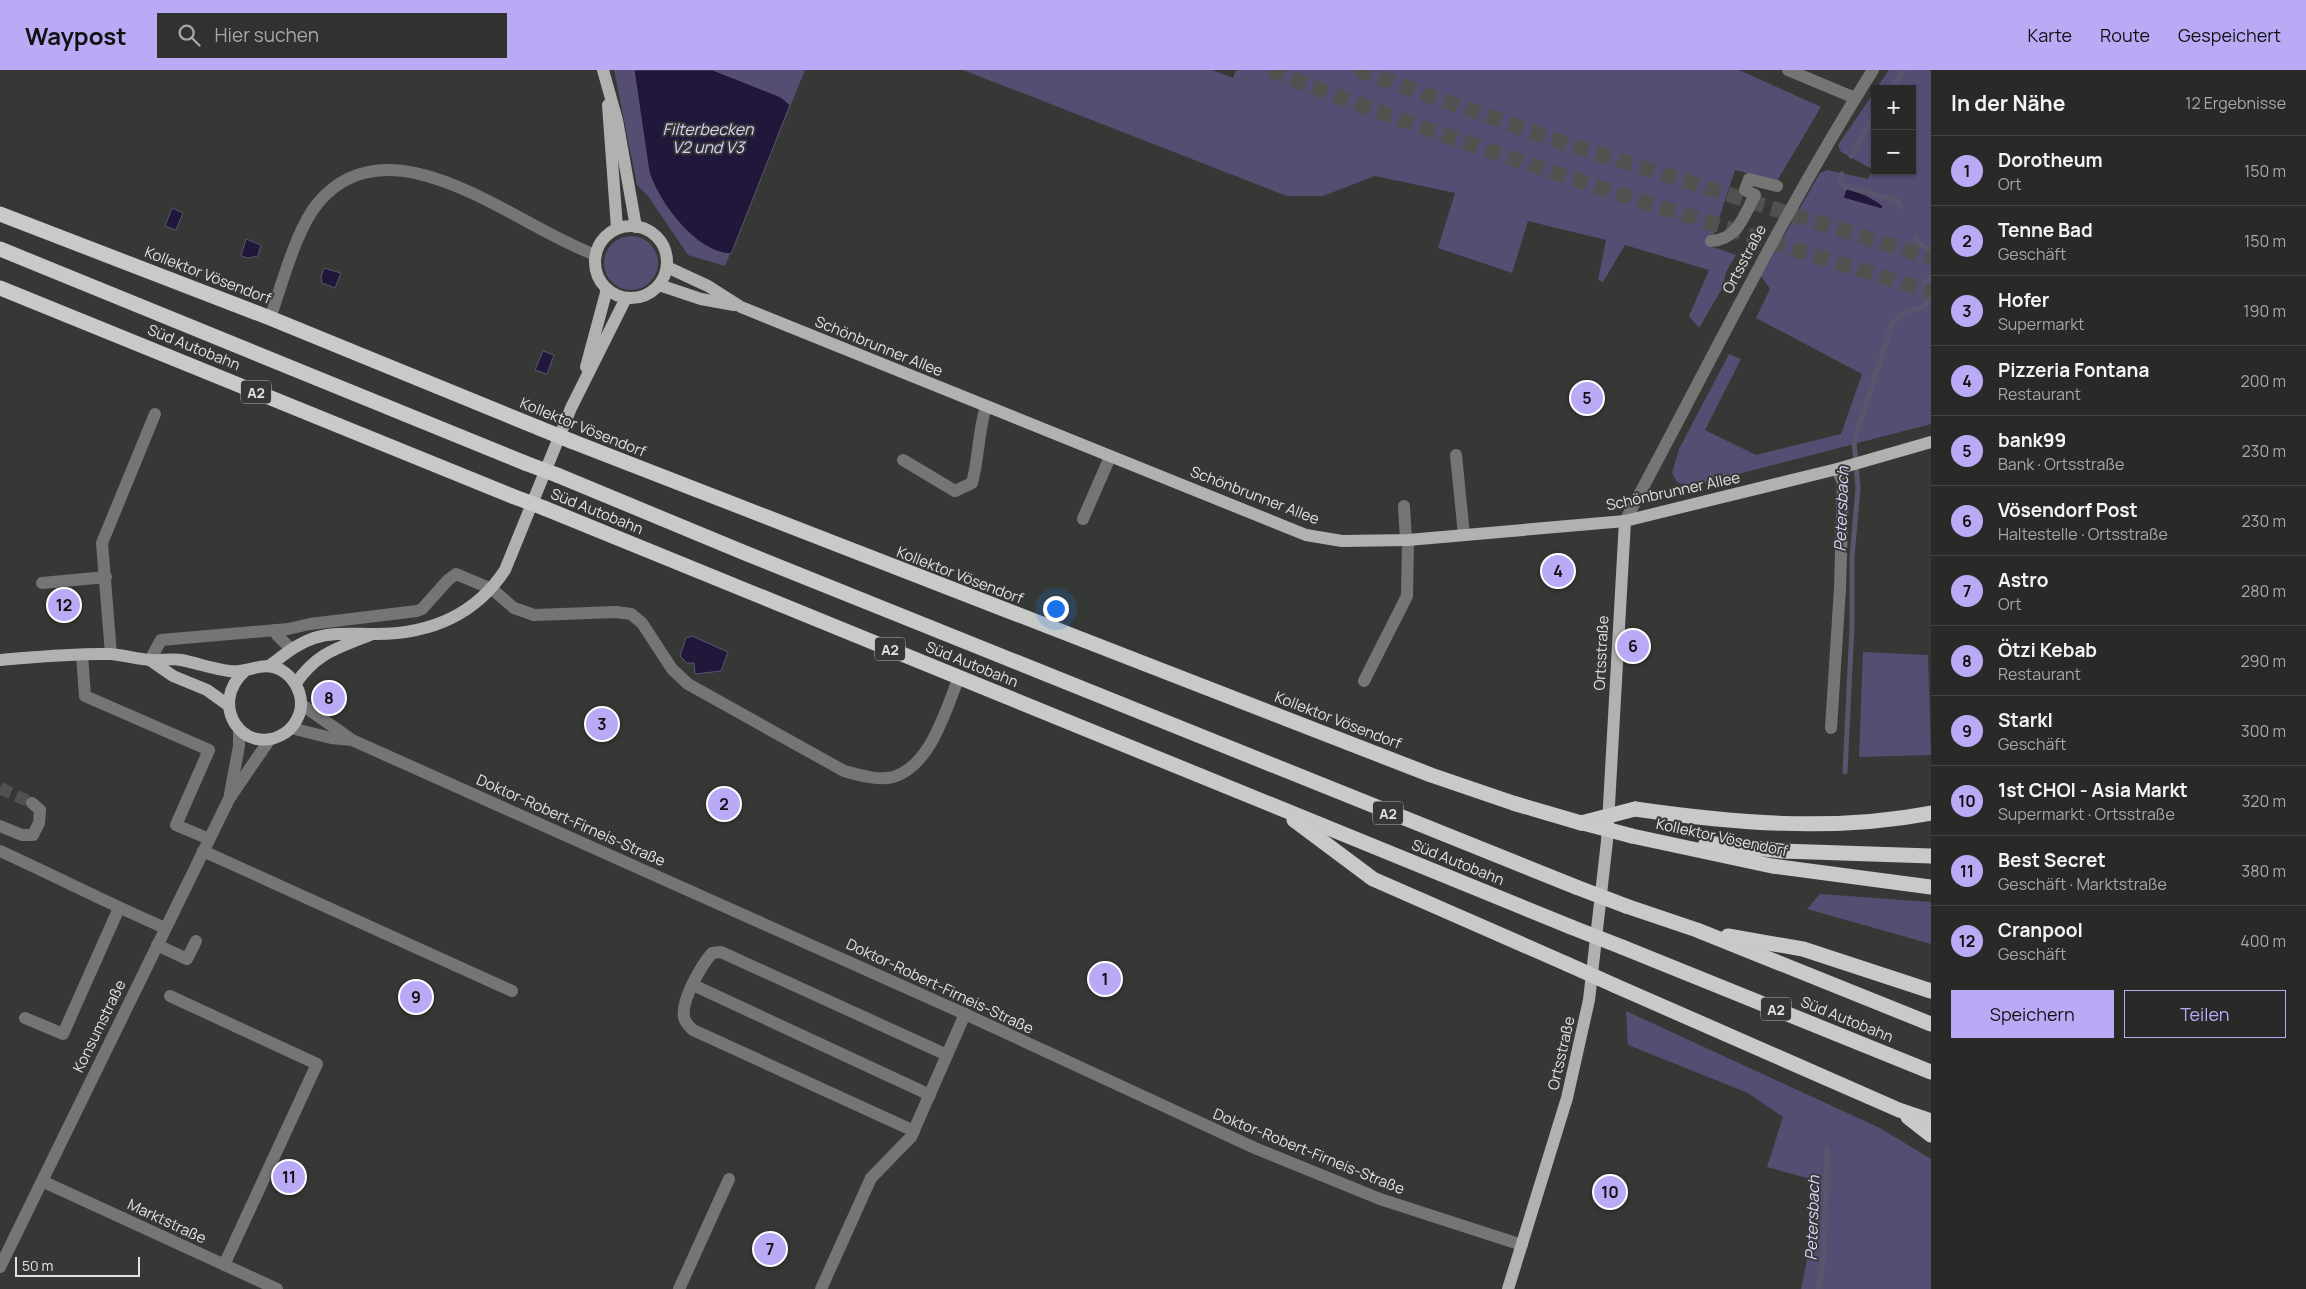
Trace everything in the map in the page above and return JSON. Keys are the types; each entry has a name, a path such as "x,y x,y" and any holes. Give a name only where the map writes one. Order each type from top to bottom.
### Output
{"highway":[{"name":"Kollektor Vösendorf","path":"0,214 270,318 571,441 1430,775 1581,823 1632,836 1772,866 1931,887"},
{"name":"Süd Autobahn","path":"0,249 1201,737 1576,887 1697,930 1931,1024"},
{"name":"Süd Autobahn","path":"0,288 1931,1072"},
{"path":"1277,807 1373,879 1899,1110 1931,1120"},
{"path":"1581,823 1635,809 1712,820 1771,824 1822,824 1931,813"},
{"path":"1632,836 1782,851 1931,856"},
{"path":"1697,930 1803,949 1931,991"},
{"path":"1899,1110 1931,1135"}],"main road":[{"path":"603,70 607,92 617,228"},
{"path":"607,92 617,120 636,227"},
{"path":"636,227 644,228 658,238 665,250 667,267 659,285 642,296 626,298 607,289 598,276 596,255 602,240 617,228 636,227"},
{"name":"Schönbrunner Allee","path":"667,267 708,286 741,307 986,407 1306,535 1342,541 1407,540 1625,521 1842,467 1931,442"},
{"name":"Schönbrunner Allee","path":"659,285 701,299 741,307"},
{"path":"583,382 607,289"},
{"path":"269,666 298,644 327,635 372,634 420,629 447,622 474,606 492,589 505,570 583,382 605,343 626,298"},
{"name":"Ortsstraße","path":"1508,1289 1567,1098 1589,1000 1607,841 1625,521"},
{"path":"296,684 312,662 321,656 372,634"},
{"path":"0,660 111,654 150,660 180,660 231,672 269,666 281,670 296,684 301,704 298,717 291,728 270,739 253,738 239,730 231,718 228,705 230,688 245,671"},
{"path":"150,660 173,676 207,690 228,705"}],"street":[{"path":"1788,70 1855,98"},
{"name":"Ortsstraße","path":"1625,521 1754,274 1873,70"},
{"path":"270,318 303,229 318,204 337,185 360,174 388,169 418,173 520,216 569,245 596,255"},
{"path":"1711,241 1719,241 1736,232 1755,194 1745,190 1749,179 1777,186"},
{"path":"903,460 955,491 972,483 978,461 981,423 986,407"},
{"path":"111,654 102,543 154,414"},
{"path":"1456,455 1464,535"},
{"path":"1083,519 1110,457"},
{"path":"1831,728 1840,588 1842,467"},
{"path":"1364,681 1407,596 1407,540 1404,506"},
{"path":"150,660 161,640 276,630 422,610 448,580 456,574 492,589 514,608 534,615 616,612 631,614 642,623 672,669 688,684 844,771 869,777 893,777 913,766 932,742 959,678"},
{"path":"42,583 106,577"},
{"path":"276,630 277,635 291,649"},
{"path":"82,655 85,696 209,750 176,825 209,839"},
{"name":"Doktor-Robert-Firneis-Straße","path":"301,704 352,740 965,1014 1265,1153 1380,1199 1522,1245"},
{"name":"Doktor-Robert-Firneis-Straße","path":"291,728 331,738 352,740"},
{"name":"Konsumstraße","path":"228,799 239,746 239,730"},
{"name":"Konsumstraße","path":"0,1267 44,1182 68,1127 228,799 270,739"},
{"path":"0,826 22,835 33,835 39,823 40,810 32,803"},
{"path":"0,851 165,928"},
{"path":"202,852 512,991"},
{"path":"25,1018 63,1034 119,908"},
{"path":"157,945 187,959 196,941"},
{"path":"914,1131 693,1030 684,1017 685,1003 703,964 712,953 721,952 948,1055"},
{"path":"693,986 930,1095"},
{"path":"170,996 317,1064 224,1265"},
{"path":"821,1289 871,1178 911,1137 965,1014"},
{"path":"679,1289 729,1179"},
{"name":"Marktstraße","path":"44,1182 277,1289"}],"shaded area":[{"name":"Filterbecken V2 und V3","path":"614,70 805,70 725,266 688,255 648,196 637,185"},
{"path":"963,70 1212,70 1233,78 1236,70 1739,70 1821,107 1777,181 1735,170 1710,246 1736,255 1726,272 1723,287 1699,328 1689,316 1709,270 1625,245 1603,282 1598,280 1606,240 1528,221 1512,273 1438,248 1455,193 1375,176 1323,196 1287,196"},
{"path":"1889,70 1931,70 1931,424 1688,487 1677,482 1672,473 1679,449 1729,354 1741,359 1705,430 1756,455 1841,434 1862,374 1756,318 1770,289 1761,276 1820,173 1828,170 1868,179 1871,172 1871,175 1916,175 1916,85 1879,85"},
{"path":"1871,97 1871,168 1841,152 1838,145"},
{"path":"631,236 641,238 650,244 656,253 658,263 656,273 650,282 641,288 631,290 621,288 612,282 606,273 604,263 606,253 612,244 621,238"},
{"path":"1863,652 1928,655 1931,755 1859,757"},
{"path":"1820,894 1931,902 1931,944 1807,909"},
{"path":"1626,1011 1880,1128 1931,1159 1931,1289 1801,1289 1813,1232 1814,1180 1767,1167 1783,1117 1748,1093 1628,1045"}],"water":[{"name":"Filterbecken V2 und V3","path":"634,70 713,70 781,97 790,105 731,254 705,245 692,236 661,198 649,172"},
{"path":"1846,189 1870,197 1883,206 1882,209 1843,198"},
{"path":"172,208 183,213 176,230 165,226"},
{"path":"246,239 261,245 258,256 248,258 241,256"},
{"path":"324,268 341,273 335,288 322,283 321,277"},
{"path":"543,351 554,355 547,374 535,370"},
{"path":"692,636 728,652 721,671 695,674 694,663 687,663 680,656 686,638"}],"waterway":[{"name":"Petersbach","path":"1894,85 1903,70"},
{"name":"Petersbach","path":"1851,156 1871,122"},
{"name":"Petersbach","path":"1842,174 1840,178 1844,186 1896,200 1902,208"},
{"name":"Petersbach","path":"1915,236 1918,243 1931,251"},
{"name":"Petersbach","path":"1845,772 1852,627 1852,557 1858,488 1854,441 1892,324 1902,314 1925,306 1928,301 1926,283 1931,277"},
{"name":"Petersbach","path":"1818,1289 1824,1259 1827,1148"}],"tunnel":[{"path":"1270,70 1516,160 1931,292"},
{"path":"1357,70 1561,142 1931,258"},
{"path":"0,788 32,803"}],"place":[{"name":"bank99","path":"1587,398"},
{"name":"Pizzeria Fontana","path":"1558,571"},
{"name":"Cranpool","path":"64,605"},
{"name":"Vösendorf Post","path":"1633,646"},
{"name":"Ötzi Kebab","path":"329,698"},
{"name":"Hofer","path":"602,724"},
{"name":"Tenne Bad","path":"724,804"},
{"name":"Dorotheum","path":"1105,979"},
{"name":"Starkl","path":"416,997"},
{"name":"Best Secret","path":"289,1177"},
{"name":"1st CHOI - Asia Markt","path":"1610,1192"},
{"name":"Astro","path":"770,1249"}]}
